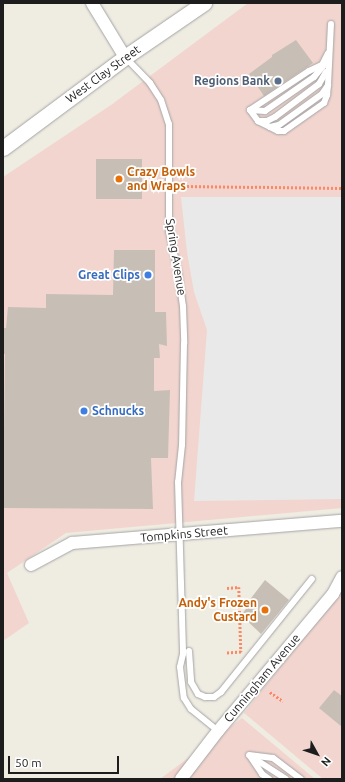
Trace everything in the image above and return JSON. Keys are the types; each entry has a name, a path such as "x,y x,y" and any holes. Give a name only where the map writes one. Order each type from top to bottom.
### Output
{"street":[{"name":"Spring Avenue","path":"92,3 125,57"},
{"name":"West Clay Street","path":"3,148 125,57 204,3"},
{"name":"Tompkins Street","path":"31,565 72,543 342,521"},
{"name":"Cunningham Avenue","path":"181,779 218,731 332,594 342,577"}],"lane":[{"path":"250,110 258,121 270,127 279,125 322,94 328,85 330,24"},
{"path":"250,110 309,71 322,65 329,51"},
{"name":"Spring Avenue","path":"125,57 150,84 161,100 169,124 169,230 178,271 184,322 182,445 178,482 181,535 183,654 180,667 184,698 191,709 218,731"},
{"path":"250,110 265,111 314,77 329,58"},
{"path":"258,121 267,120 274,116 319,84 324,78 329,65"},
{"path":"189,652 194,688 198,694 204,697 214,697 221,692 312,579"},
{"path":"249,755 262,774 269,779"},
{"path":"249,755 286,779"},
{"path":"249,755 273,758 301,779"}],"path":[{"path":"183,186 342,188"},
{"path":"227,588 239,587 241,652 227,653"},
{"path":"270,692 283,701"}],"shaded area":[{"path":"248,3 342,3 342,508 66,533 7,573 29,623 3,641 3,177 111,105"},
{"path":"181,197 342,197 342,499 194,501 207,330 194,292 187,252"},
{"path":"342,589 342,779 323,779 244,713"},
{"path":"242,718 315,779 160,779"}],"building":[{"path":"296,40 313,63 264,96 249,74 272,57 272,55"},
{"name":"Crazy Bowls and Wraps","path":"96,159 142,159 142,199 96,199"},
{"path":"114,250 155,250 155,312 166,312 167,346 159,344 160,358 154,358 154,391 170,390 168,458 151,458 153,509 3,508 5,354 3,354 3,328 6,328 8,307 46,308 46,294 113,295"},
{"name":"Andy's Frozen Custard","path":"265,580 289,600 261,634 241,615 250,604 248,602"},
{"path":"334,690 342,696 342,727 319,708"}],"place":[{"name":"Regions Bank","path":"278,81"},
{"name":"Crazy Bowls and Wraps","path":"119,179"},
{"name":"Great Clips","path":"148,275"},
{"name":"Schnucks","path":"84,411"},
{"name":"Andy's Frozen Custard","path":"265,610"}]}
